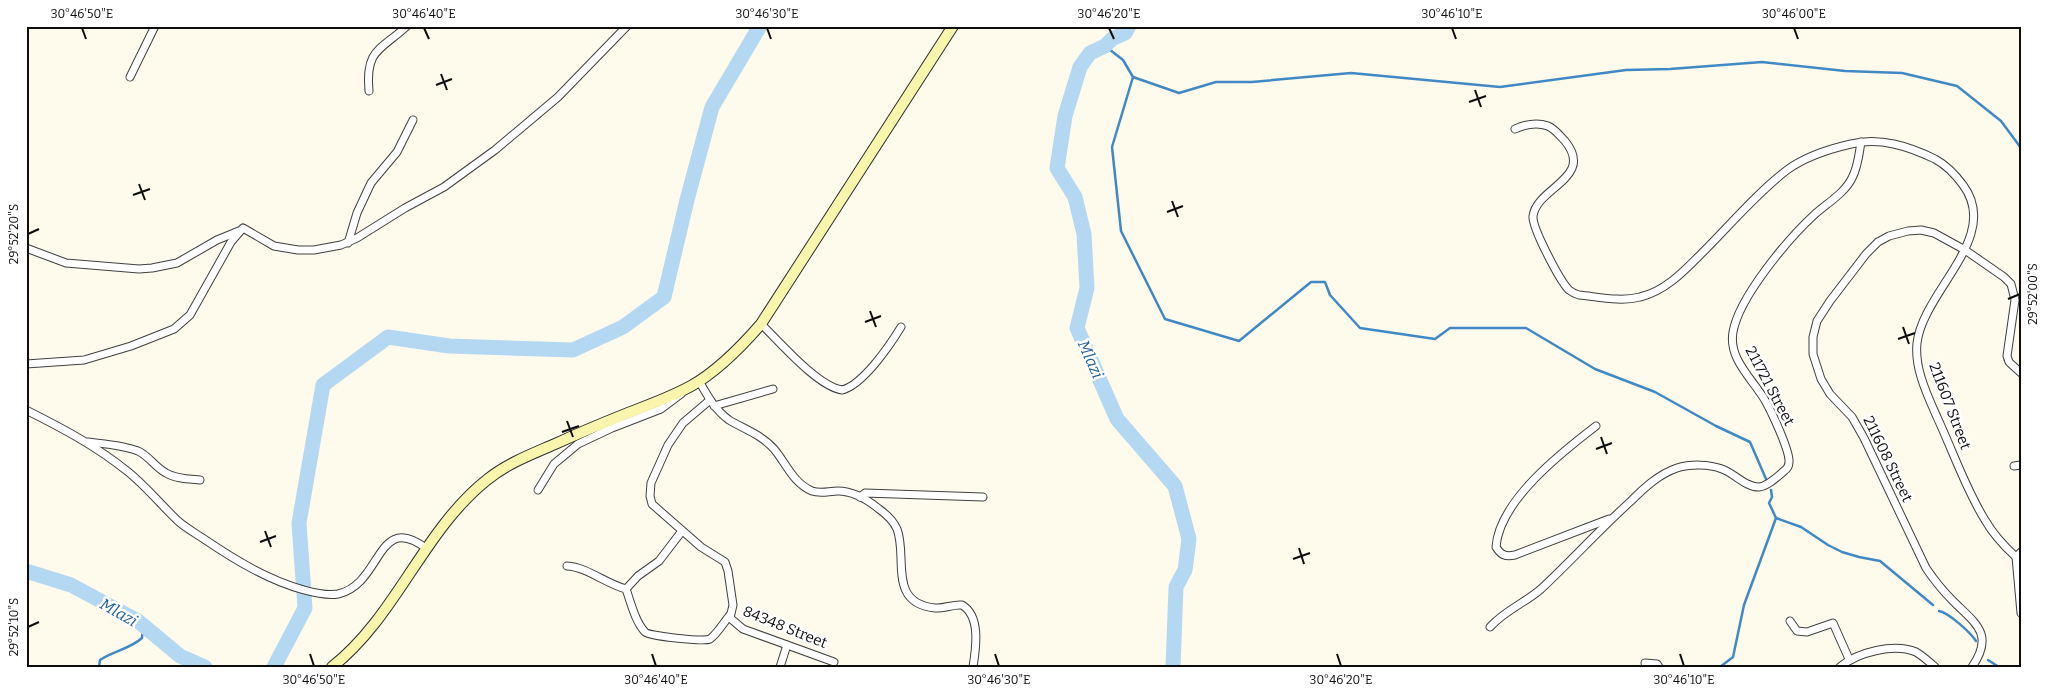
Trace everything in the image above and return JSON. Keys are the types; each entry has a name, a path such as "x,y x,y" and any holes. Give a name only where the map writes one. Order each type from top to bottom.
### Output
{"street":[{"path":"130,77 155,26"},
{"path":"370,91 368,82 371,59 376,50 407,26"},
{"path":"26,248 66,263 139,269 177,263 217,240 243,228 274,246 298,250 314,250 348,242 366,234 405,208 444,187 489,156 558,97 626,26"},
{"path":"538,490 554,464 578,444 661,409 730,356 761,324 953,26"},
{"path":"348,242 357,213 371,183 397,152 413,120"},
{"name":"211607 Street","path":"1515,129 1524,125 1540,123 1552,128 1569,147 1573,155 1574,163 1570,173 1540,203 1534,215 1534,224 1543,245 1565,286 1573,294 1625,299 1640,297 1659,290 1684,272 1787,170 1803,160 1828,149 1874,140 1912,148 1939,161 1955,173 1968,191 1973,206 1974,220 1971,238 1935,296 1921,328 1917,343 1920,377 1977,505 1994,533 2018,554"},
{"name":"211721 Street","path":"1490,627 1504,614 1540,590 1611,518 1661,476 1679,468 1705,466 1722,469 1748,484 1760,487 1768,484 1787,468 1790,460 1784,442 1766,402 1744,372 1734,347 1732,333 1747,297 1786,245 1852,179 1861,142"},
{"name":"211608 Street","path":"1972,667 1980,652 1980,631 1975,621 1934,580 1923,563 1864,438 1852,418 1830,394 1821,378 1813,354 1813,338 1817,321 1830,301 1866,254 1878,242 1889,236 1921,230 1934,233 1965,250 2004,277 2014,291 2015,300 2007,356 2009,362 2021,373"},
{"path":"26,364 84,360 131,346 174,329 190,316 231,242 240,231"},
{"path":"761,324 807,369 830,386 842,390 854,384 864,374 901,327"},
{"path":"695,383 729,419 767,442 804,486 812,491 823,493 838,491 860,497 870,502 889,517 897,530 903,583 908,595 914,601 935,608 959,604 969,610 972,616 976,640 973,667"},
{"path":"332,667 356,646 373,626 391,602 407,574 469,495 489,478 507,466 695,383"},
{"path":"712,403 773,389"},
{"name":"84348 Street","path":"626,589 639,623 650,636 666,636 690,640 710,639 730,614 733,605 725,562 701,547 682,531 652,504 650,496 651,483 668,445 678,429 691,414 712,403"},
{"path":"26,410 87,442 126,470 180,523 278,583 312,592 340,593 355,585 365,576 388,543 394,538 405,536 427,549"},
{"path":"1596,426 1566,448 1542,470 1513,506 1496,538 1496,547 1503,555 1515,555 1611,518"},
{"path":"87,442 109,444 136,450 145,455 166,474 200,480"},
{"path":"860,497 865,493 983,497"},
{"path":"566,566 578,568 603,581 626,589 645,569 659,561 682,531"},
{"path":"2018,554 2021,613"},
{"name":"84348 Street","path":"730,614 732,621 743,628 834,662"},
{"path":"1790,621 1794,628 1800,632 1807,632 1833,623 1849,659"},
{"path":"780,667 787,645"},
{"path":"1840,667 1849,659 1873,652 1903,650 1915,652 1935,667"},
{"path":"1645,663 1657,664 1659,667"}],"waterway":[{"path":"274,667 305,608 299,523 323,385 388,337 449,346 573,350 623,327 664,297 712,107 760,26"},
{"name":"Mlazi","path":"1129,26 1125,33 1090,53 1080,67 1065,116 1057,168 1075,197 1084,234 1087,288 1077,328 1117,419 1175,486 1189,539 1185,570 1176,587 1173,667"},
{"path":"1105,46 1123,60 1133,77 1179,93 1216,82 1252,82 1351,73 1500,87 1626,70 1670,69 1762,62 1845,71 1902,73 1957,86 2001,121 2021,148"},
{"path":"1133,77 1112,147 1121,231 1165,319 1239,341 1311,282 1325,282 1330,295 1360,328 1435,339 1450,328 1526,328 1595,369 1655,392 1716,426 1750,442 1766,479"},
{"path":"1720,667 1733,657 1744,605 1776,518 1769,503 1772,497 1771,490"},
{"path":"1776,518 1801,527 1842,552 1880,561 1933,605"},
{"name":"Mlazi","path":"26,571 71,585 138,621 180,656 205,667"},
{"path":"1939,611 1959,623 1976,641"},
{"path":"99,667 100,660 132,645 142,638 143,625"},
{"path":"1988,660 1999,667"}]}
